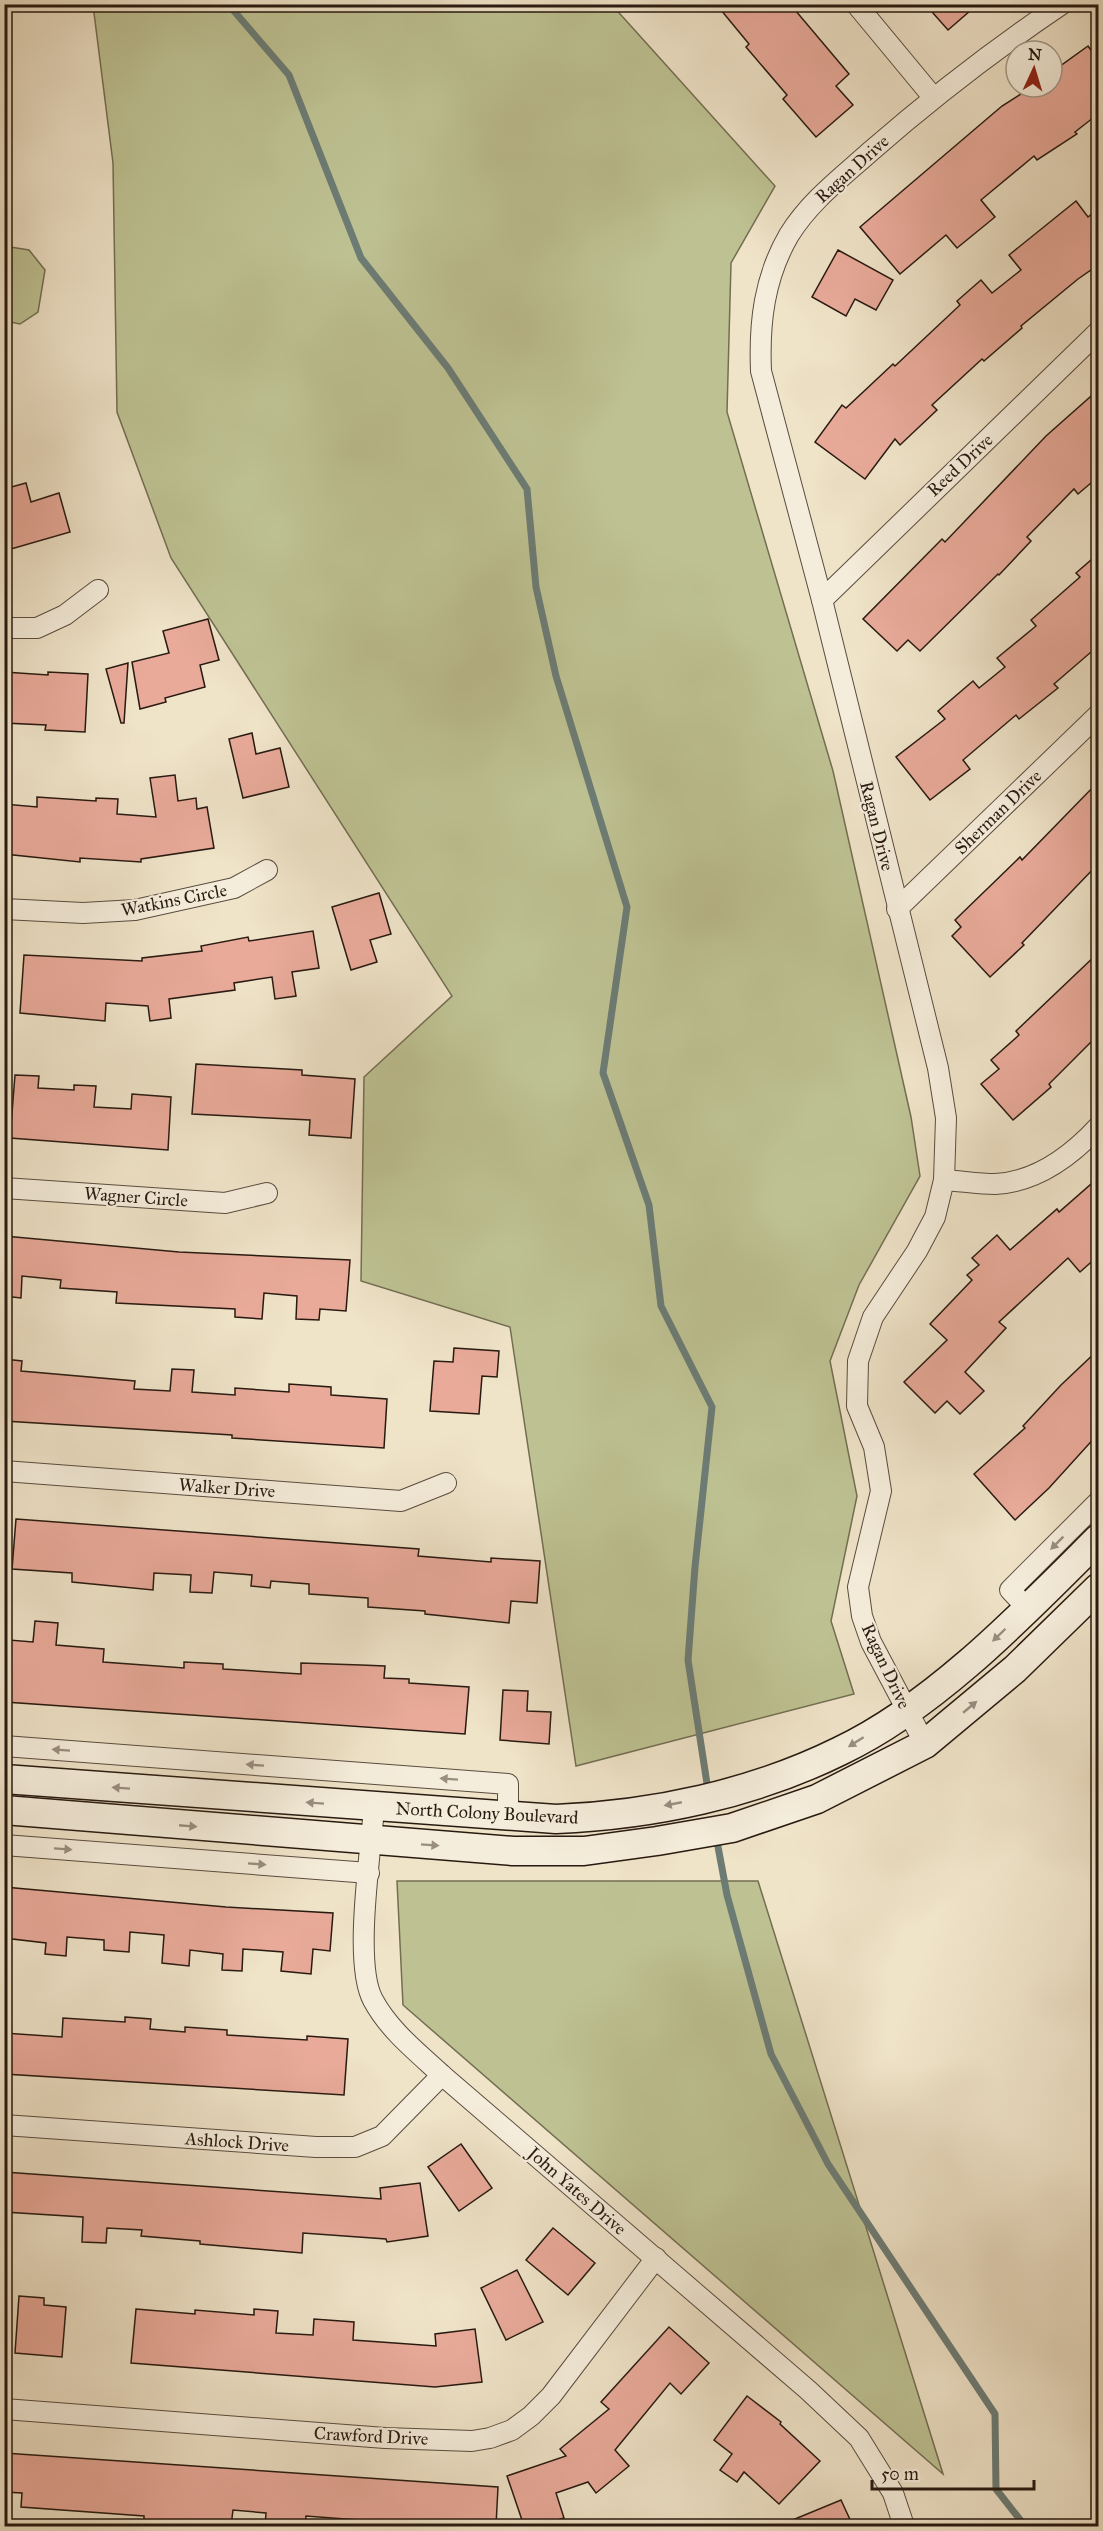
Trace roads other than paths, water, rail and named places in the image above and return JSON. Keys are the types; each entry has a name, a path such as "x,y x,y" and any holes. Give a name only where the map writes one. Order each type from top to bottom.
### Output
{"main road":[{"name":"North Colony Boulevard","path":"4,1779 508,1817 604,1817 768,1783 842,1751 906,1711 966,1666 1098,1539"},
{"name":"North Colony Boulevard","path":"4,1810 513,1851 584,1851 732,1828 816,1798 925,1744 1015,1669 1098,1588"}],"street":[{"path":"856,4 933,97"},
{"name":"Ragan Drive","path":"925,1744 871,1642 862,1616 858,1587 881,1491 874,1447 857,1406 858,1361 873,1317 917,1251 935,1217 944,1180 946,1118 938,1068 822,600 761,371 760,336 763,302 775,266 790,235 819,196 933,97 1062,4"},
{"name":"Reed Drive","path":"822,600 1098,332"},
{"path":"4,628 37,628 65,615 98,590"},
{"name":"Sherman Drive","path":"897,909 1098,715"},
{"name":"Watkins Circle","path":"4,909 83,914 135,910 234,888 267,870"},
{"path":"944,1180 996,1184 1026,1179 1067,1156 1098,1127"},
{"name":"Wagner Circle","path":"4,1188 225,1203 267,1193"},
{"name":"Walker Drive","path":"4,1471 400,1501 446,1483"},
{"path":"1027,1608 1011,1590 1098,1502"},
{"path":"4,1746 508,1784 508,1817"},
{"name":"John Yates Drive","path":"374,1807 364,1933 365,1966 372,1999 393,2030 859,2438 893,2493 904,2526"},
{"path":"4,1845 369,1872"},
{"name":"Ashlock Drive","path":"4,2126 316,2147 355,2147 382,2136 442,2075"},
{"name":"Crawford Drive","path":"4,2409 385,2438 472,2441 490,2438 512,2430 531,2416 551,2396 656,2258"}],"waterway":[{"path":"228,4 289,75 361,258 448,368 527,489 536,587 556,676 627,907 603,1073 649,1205 661,1306 712,1407 695,1567 688,1660 708,1790"},
{"path":"716,1836 727,1895 771,2054 828,2164 995,2414 996,2489 1025,2526"}]}
